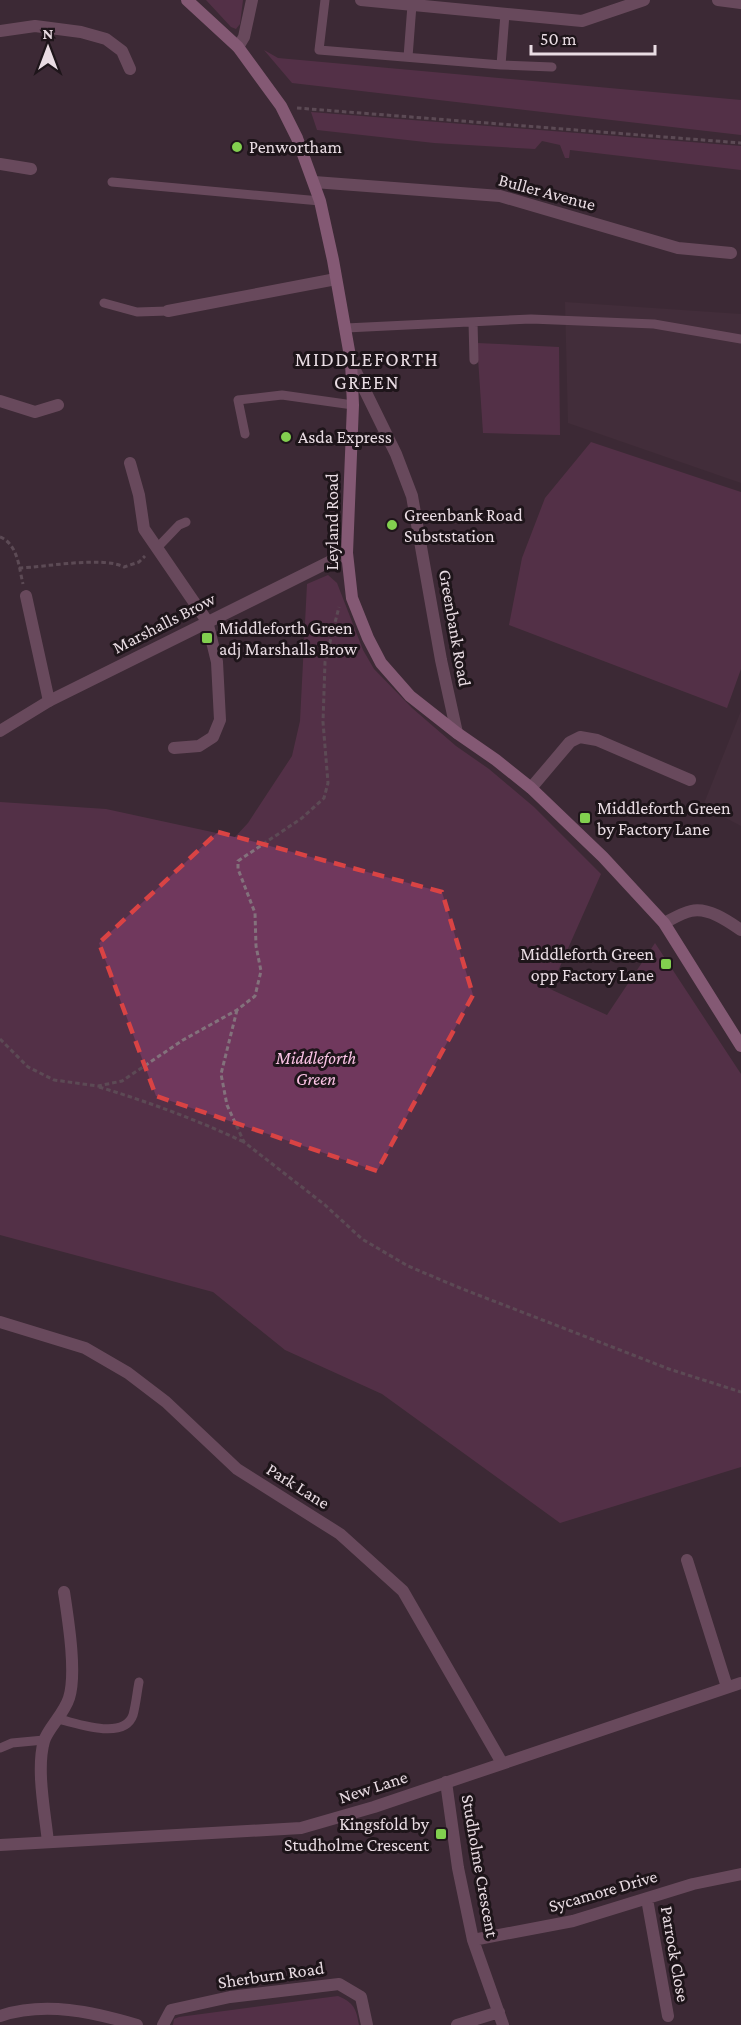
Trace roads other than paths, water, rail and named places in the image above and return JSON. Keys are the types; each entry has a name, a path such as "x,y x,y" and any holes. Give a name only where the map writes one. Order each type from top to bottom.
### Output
{"main road":[{"name":"Leyland Road","path":"188,0 238,47 281,106 297,138 320,201 351,362 353,405 347,553 352,598 381,663 410,696 531,788 603,857 664,923 741,1046"}],"street":[{"path":"238,47 244,37 252,0"},
{"path":"361,0 582,21 644,0"},
{"path":"718,0 741,3"},
{"path":"0,31 35,26 81,32 106,39 122,51 130,69"},
{"path":"0,164 31,169"},
{"name":"Buller Avenue","path":"314,182 500,195 678,248 731,254"},
{"path":"168,311 336,279"},
{"name":"Greenbank Road","path":"351,362 396,454 412,496 441,660 457,733"},
{"path":"0,401 35,412 58,405"},
{"path":"130,463 139,495 144,529 207,621 217,662 220,720 213,737 199,746 174,748"},
{"name":"Marshalls Brow","path":"0,731 49,701 347,553"},
{"path":"26,596 49,701"},
{"path":"531,788 570,742 580,737 597,740 690,780"},
{"path":"664,923 692,910 704,911 725,919 741,930"},
{"name":"Park Lane","path":"0,1322 85,1348 128,1373 166,1402 237,1469 340,1534 403,1591 502,1763"},
{"path":"687,1560 727,1688"},
{"path":"48,1842 41,1776 44,1740 70,1695 73,1670 64,1592"},
{"name":"New Lane","path":"0,1845 301,1828 374,1808 741,1683"},
{"name":"Studholme Crescent","path":"446,1782 458,1868 473,1940 503,2025"},
{"name":"Sycamore Drive","path":"473,1940 573,1921 693,1884 741,1874"},
{"name":"Parrock Close","path":"647,1899 668,2016"},
{"name":"Sherburn Road","path":"163,2025 171,2010 230,1997 339,1984 361,1996 368,2025"},
{"path":"0,2016 19,2010 63,2009 101,2015 137,2025"},
{"path":"457,2025 499,2012"}],"lane":[{"path":"325,0 319,50 552,67"},
{"path":"408,57 412,5"},
{"path":"501,65 505,14"},
{"path":"112,183 320,201"},
{"path":"104,303 137,312 168,311"},
{"path":"346,328 531,319 654,324 741,339"},
{"path":"473,322 474,360"},
{"path":"245,434 238,400 282,395 353,405"},
{"path":"157,548 179,525 186,522"},
{"path":"58,1719 109,1730 122,1726 132,1717 140,1682"},
{"path":"0,1748 12,1743 44,1740"}],"place":[{"name":"Penwortham","path":"237,147"},
{"name":"Asda Express","path":"286,437"},
{"name":"Greenbank Road Subststation","path":"392,525"},
{"name":"Middleforth Green adj Marshalls Brow","path":"207,638"},
{"name":"Middleforth Green by Factory Lane","path":"585,818"},
{"name":"Middleforth Green opp Factory Lane","path":"666,964"},
{"name":"Kingsfold by Studholme Crescent","path":"441,1834"}],"district":[{"name":"MIDDLEFORTH GREEN","path":"367,370"}],"park label":[{"name":"Middleforth Green","path":"316,1068"}]}
